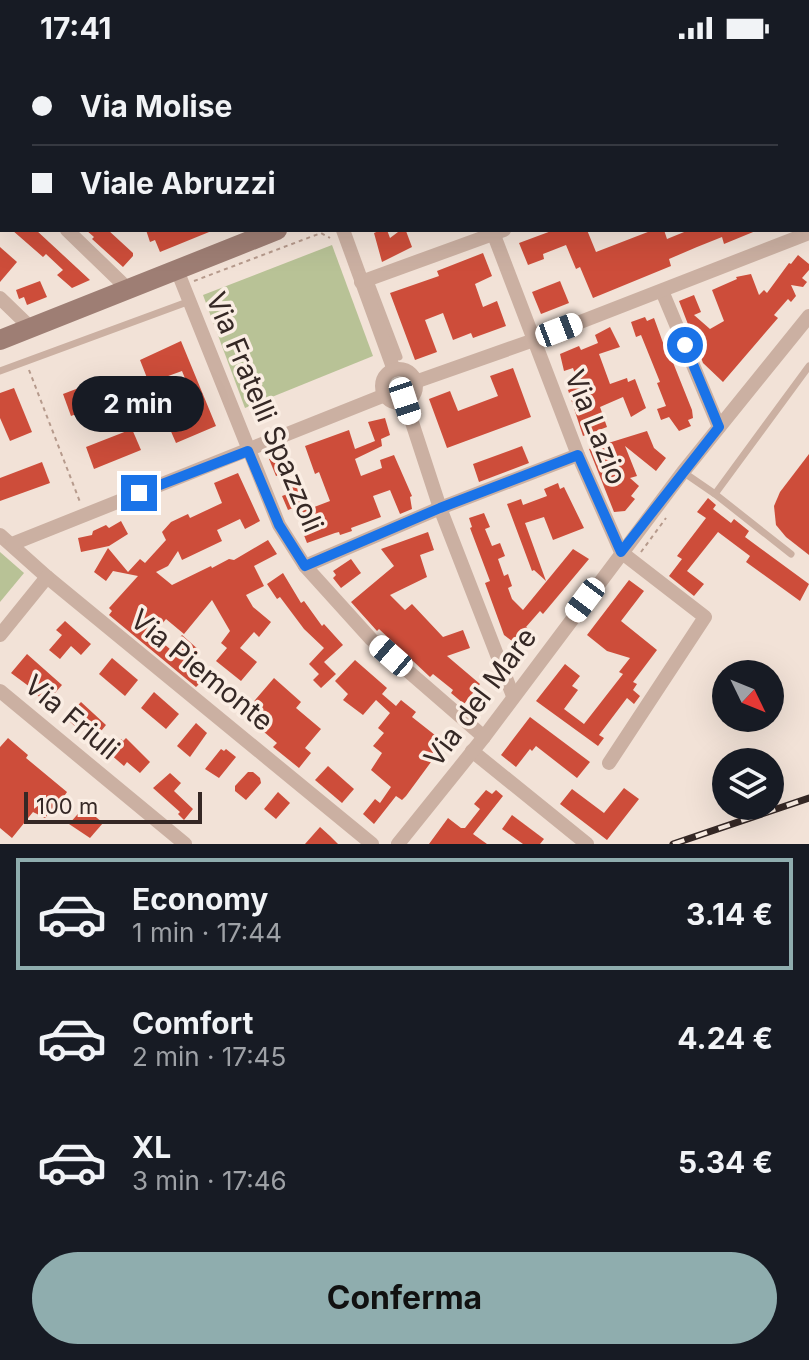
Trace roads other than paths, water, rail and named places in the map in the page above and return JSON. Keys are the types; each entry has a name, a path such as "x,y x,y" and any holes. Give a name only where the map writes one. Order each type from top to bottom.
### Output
{"main road":[{"path":"0,340 177,270 246,236 267,232"}],"street":[{"path":"69,232 128,289"},
{"path":"344,232 396,364 409,373 415,382 414,391 405,401 394,402 385,395 383,380 396,364"},
{"path":"365,280 493,232"},
{"name":"Via Lazio","path":"496,232 578,455 621,552"},
{"path":"415,382 534,340 809,233"},
{"name":"Via Fratelli Spazzoli","path":"177,270 279,525 305,566 371,639 484,737"},
{"path":"662,291 719,427"},
{"path":"0,298 31,328"},
{"name":"Via del Mare","path":"398,844 484,737 683,472 809,316"},
{"path":"6,539 85,514 385,395"},
{"path":"405,401 440,508 513,696"},
{"path":"305,566 440,508 578,455"},
{"name":"Via Piemonte","path":"6,539 47,577 372,844"},
{"path":"609,763 705,617 621,552"},
{"path":"0,635 47,577"},
{"name":"Via Friuli","path":"0,691 175,841"},
{"path":"472,751 587,844"}],"lane":[{"path":"0,371 190,301"},
{"path":"715,494 809,366"},
{"path":"683,472 791,554"}],"railway":[{"path":"673,844 809,798"}]}
